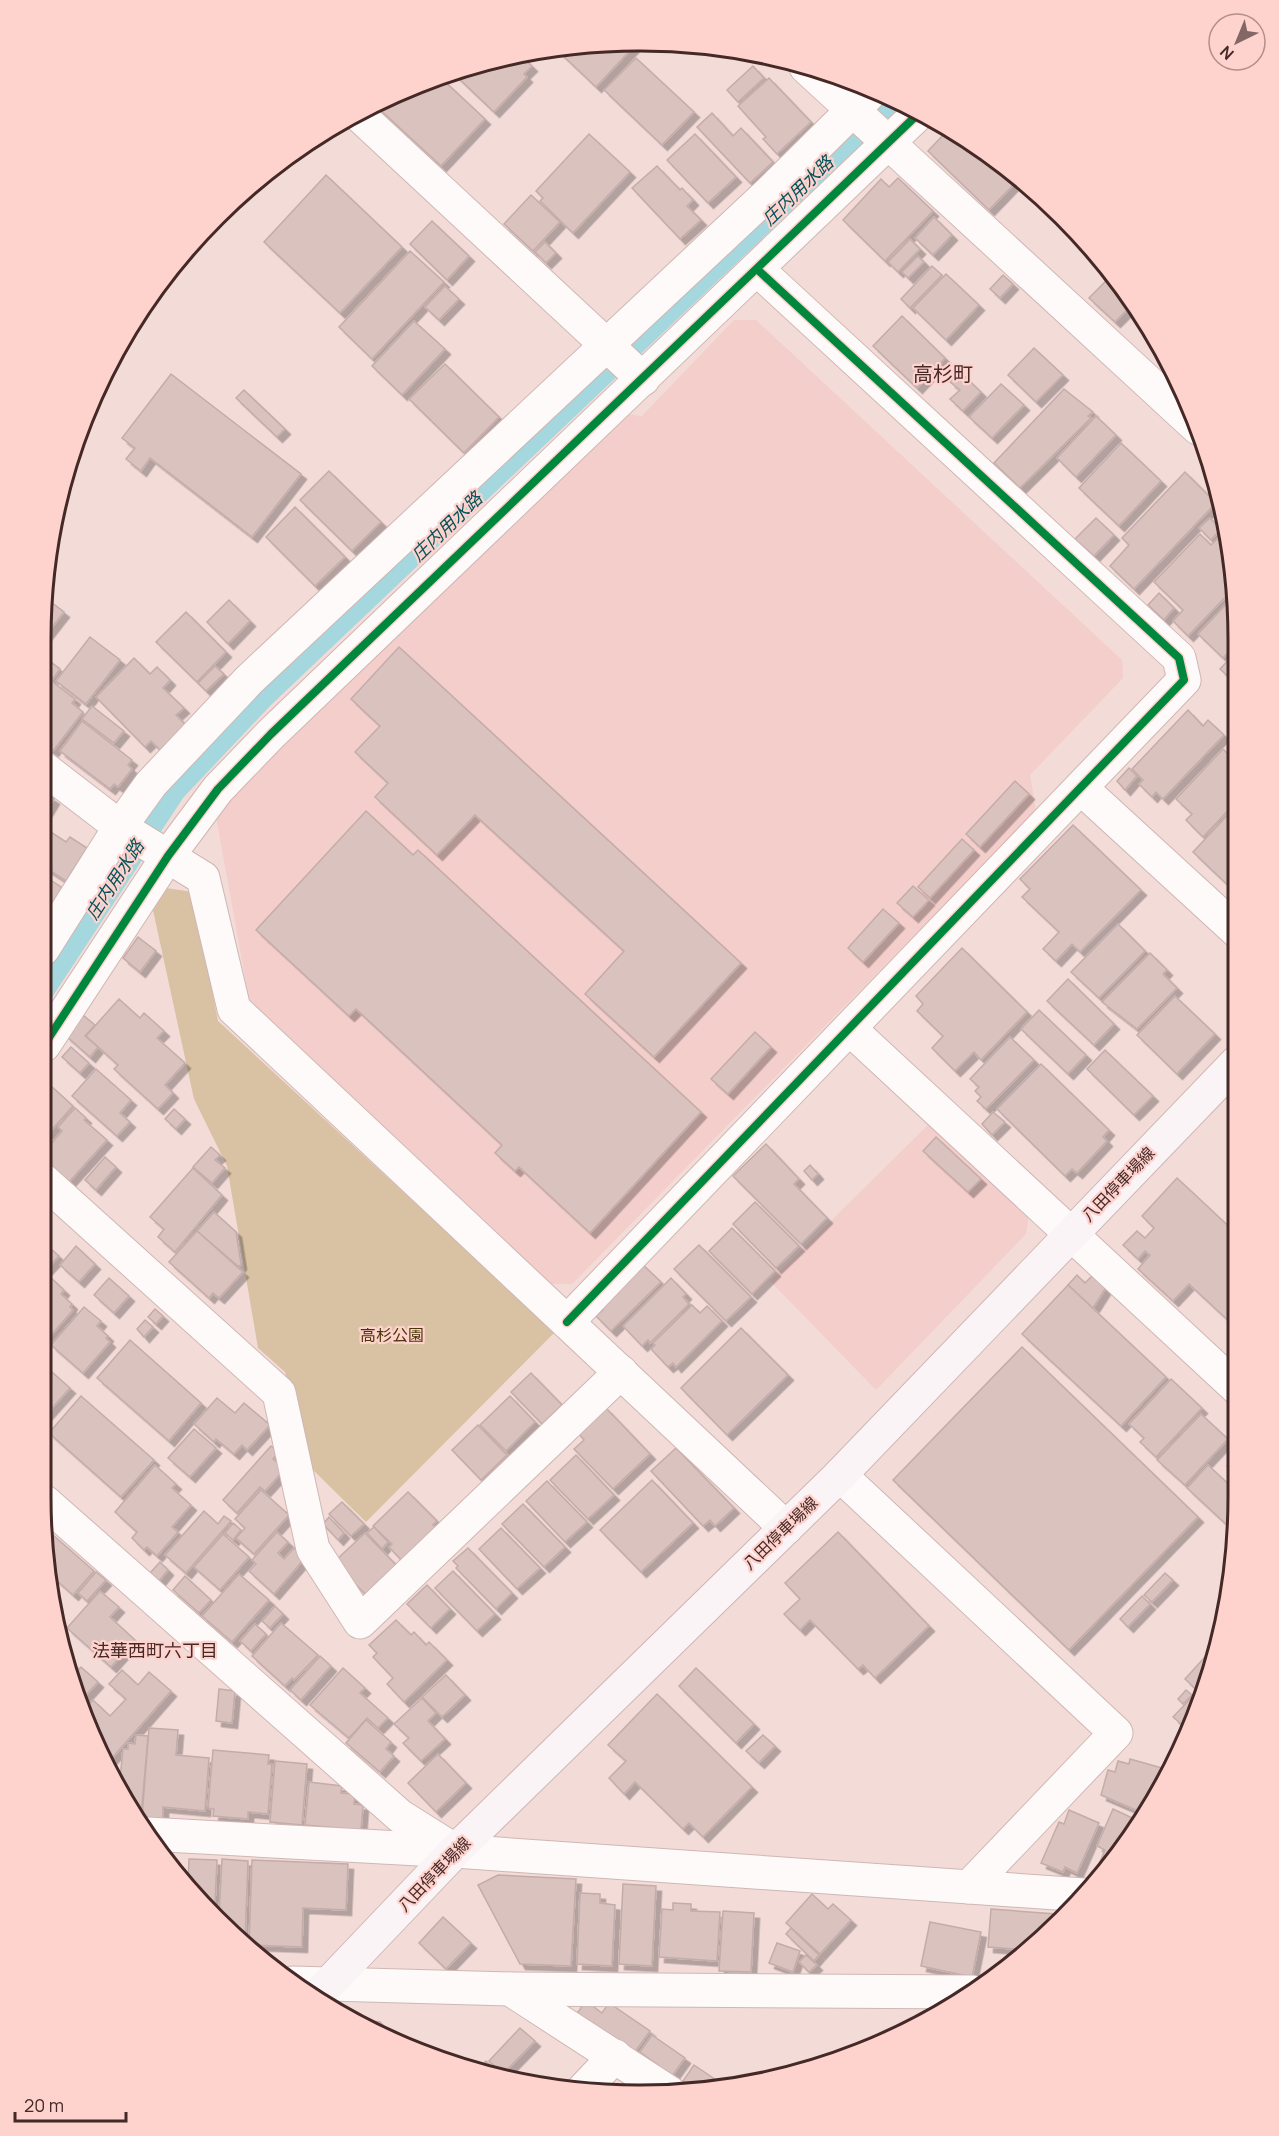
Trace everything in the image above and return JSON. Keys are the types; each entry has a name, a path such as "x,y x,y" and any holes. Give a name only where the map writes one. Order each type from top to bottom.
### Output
{"main road":[{"name":"八田停車場線","path":"322,1990 455,1851 840,1475 1228,1071"}],"street":[{"path":"823,80 871,118 1183,414"},
{"path":"51,940 143,841 218,789 271,734 623,361 770,192 871,118 905,115"},
{"path":"51,1031 143,841 151,784 249,680 623,361 758,270 871,118"},
{"path":"364,120 623,361"},
{"path":"567,1322 1184,680 1179,658 758,270"},
{"path":"51,774 143,841 203,878 234,1009 786,1528"},
{"path":"1081,788 1228,923"},
{"path":"850,1029 1228,1380"},
{"path":"51,1187 279,1393 313,1549 360,1622 621,1372"},
{"path":"840,1475 1116,1733 969,1887"},
{"path":"51,1508 400,1816 455,1851"},
{"path":"158,1835 455,1851 1073,1894"},
{"path":"510,1989 656,2085"},
{"path":"322,1990 957,1992"},
{"path":"590,2083 615,2056"}],"shaded area":[{"path":"734,320 756,320 1122,660 1123,678 1030,775 1036,811 572,1284 551,1284 249,999 215,811 620,413 642,416"},
{"path":"930,1123 1029,1215 1026,1234 876,1390 770,1281"}],"green space":[{"name":"高杉公園","path":"159,887 193,892 218,1021 555,1332 366,1522 311,1468 285,1372 258,1348 227,1166 194,1099 151,901"}],"water":[{"name":"庄内用水路","path":"882,104 897,111 271,705 183,798 51,999 51,964 161,796 249,702"}],"building":[{"path":"629,51 596,87 563,56"},
{"path":"636,58 694,112 662,145 604,90"},
{"path":"527,62 532,66 524,74 527,77 494,112 459,79"},
{"path":"753,66 764,78 738,102 727,90"},
{"path":"769,78 811,122 777,154 763,139 766,137 738,106"},
{"path":"447,83 485,119 441,166 381,111"},
{"path":"712,113 733,136 741,128 773,162 750,183 697,127"},
{"path":"589,134 630,172 573,233 540,201 543,198 536,191"},
{"path":"695,134 736,177 708,203 667,160"},
{"path":"943,135 1013,185 989,210 928,151"},
{"path":"657,166 693,200 687,206 701,220 680,239 632,188"},
{"path":"326,175 402,247 340,313 264,242"},
{"path":"898,178 933,211 885,261 843,220 881,179 889,187"},
{"path":"531,195 560,222 533,251 504,224"},
{"path":"934,217 952,235 933,255 915,238"},
{"path":"432,221 469,256 447,280 410,244"},
{"path":"910,239 920,249 898,272 888,262"},
{"path":"545,242 556,253 546,263 535,252"},
{"path":"410,251 444,282 372,359 339,327"},
{"path":"918,256 924,262 908,278 902,272"},
{"path":"932,266 942,275 910,308 901,299"},
{"path":"946,274 979,305 946,340 913,308"},
{"path":"1003,275 1013,284 1000,298 990,289"},
{"path":"1106,281 1127,310 1115,322 1089,298"},
{"path":"445,286 459,299 439,320 425,307"},
{"path":"902,316 945,358 917,388 873,346"},
{"path":"414,321 445,349 402,395 372,366"},
{"path":"1034,348 1063,375 1036,402 1008,375"},
{"path":"445,364 499,417 464,453 409,399"},
{"path":"960,372 981,392 963,411 950,399 960,390 950,382"},
{"path":"171,374 301,474 252,537 150,458 141,471 126,459 135,448 122,438"},
{"path":"1001,384 1024,405 992,438 969,417"},
{"path":"1064,389 1093,412 1088,416 1091,418 1020,488 994,463"},
{"path":"244,390 285,429 277,437 236,398"},
{"path":"1096,416 1116,435 1076,477 1057,458"},
{"path":"1121,443 1161,481 1119,526 1079,488"},
{"path":"329,471 381,522 352,551 300,500"},
{"path":"1185,472 1210,497 1213,507 1134,589 1110,566 1129,545 1122,538"},
{"path":"295,507 345,557 315,586 266,537"},
{"path":"1096,518 1114,535 1094,556 1075,539"},
{"path":"1210,518 1217,525 1218,532 1211,540 1199,528"},
{"path":"1200,534 1211,545 1217,539 1220,541 1226,596 1188,636 1173,621 1183,610 1154,582"},
{"path":"1159,593 1174,608 1164,620 1148,605"},
{"path":"229,600 250,621 228,644 207,622"},
{"path":"52,603 64,612 51,628"},
{"path":"1227,603 1228,653 1223,658 1198,634"},
{"path":"186,612 226,652 197,682 156,642"},
{"path":"90,637 120,660 86,704 56,681"},
{"path":"399,647 741,963 654,1057 585,994 624,951 475,815 437,855 375,797 388,783 355,752 380,726 351,699"},
{"path":"134,658 150,674 157,667 170,680 163,688 184,708 176,715 186,725 161,751 151,741 145,747 96,697"},
{"path":"1228,661 1228,677 1220,669"},
{"path":"51,662 60,669 51,679"},
{"path":"215,666 224,674 206,691 198,683"},
{"path":"51,681 75,699 72,703 83,712 53,751 51,750"},
{"path":"92,706 124,731 114,743 82,719"},
{"path":"1188,710 1203,726 1208,720 1224,735 1163,799 1156,792 1152,797 1139,784 1143,780 1132,769"},
{"path":"82,721 132,760 128,765 132,769 118,787 114,784 110,789 60,751"},
{"path":"1223,749 1228,754 1228,811 1203,837 1186,820 1192,814 1176,799"},
{"path":"1129,768 1137,776 1125,790 1117,781"},
{"path":"1015,781 1029,794 980,847 966,834"},
{"path":"366,811 413,855 418,850 701,1112 590,1233 519,1167 515,1171 495,1153 502,1145 356,1009 349,1016 256,930"},
{"path":"1228,815 1228,885 1193,852"},
{"path":"1073,825 1141,890 1080,952 1072,944 1056,961 1043,949 1059,932 1022,897 1030,889 1020,879"},
{"path":"51,832 66,842 70,837 87,848 66,881 51,871"},
{"path":"962,839 974,850 930,898 918,887"},
{"path":"51,880 67,891 51,912"},
{"path":"913,886 929,900 913,917 897,903"},
{"path":"883,909 899,923 863,962 848,948"},
{"path":"1118,924 1145,951 1099,998 1071,972"},
{"path":"138,937 156,951 140,972 123,958"},
{"path":"962,948 1027,1012 981,1060 974,1052 955,1071 932,1048 943,1036 917,1011 923,1004 916,996"},
{"path":"1150,953 1167,970 1163,974 1177,988 1137,1029 1102,1002"},
{"path":"1068,979 1114,1024 1094,1045 1047,1001"},
{"path":"1175,996 1215,1034 1177,1074 1137,1035"},
{"path":"119,999 140,1018 144,1013 164,1031 157,1038 185,1063 165,1085 173,1093 158,1109 114,1069 118,1065 86,1036"},
{"path":"1039,1010 1086,1055 1068,1074 1021,1029"},
{"path":"83,1015 95,1025 85,1036 98,1047 90,1057 65,1035"},
{"path":"755,1032 771,1047 728,1094 711,1079"},
{"path":"1010,1037 1034,1060 986,1109 977,1101 981,1097 975,1091 979,1087 970,1079"},
{"path":"71,1047 89,1063 80,1073 62,1057"},
{"path":"1105,1050 1153,1096 1134,1115 1087,1069"},
{"path":"1041,1064 1109,1130 1103,1137 1107,1141 1077,1173 1072,1169 1065,1176 997,1109"},
{"path":"96,1069 131,1100 120,1113 130,1122 117,1136 72,1096"},
{"path":"51,1086 73,1106 51,1131"},
{"path":"75,1108 86,1118 84,1120 107,1140 68,1183 51,1167 51,1144 62,1131 58,1127"},
{"path":"174,1109 185,1119 176,1129 165,1119"},
{"path":"993,1112 1005,1122 992,1135 982,1124"},
{"path":"936,1137 981,1179 968,1192 923,1151"},
{"path":"766,1144 799,1179 794,1184 827,1218 801,1244 733,1176"},
{"path":"211,1147 220,1155 215,1160 225,1168 212,1183 193,1167"},
{"path":"105,1157 116,1167 96,1190 85,1180"},
{"path":"810,1165 818,1174 812,1180 804,1171"},
{"path":"193,1168 222,1195 175,1252 158,1237 164,1229 150,1217"},
{"path":"1177,1178 1228,1226 1228,1320 1189,1284 1173,1301 1138,1269 1150,1255 1145,1251 1138,1259 1123,1245 1137,1231 1145,1238 1154,1228 1142,1216"},
{"path":"755,1202 799,1246 776,1268 733,1224"},
{"path":"214,1212 236,1232 241,1264 239,1267 197,1231"},
{"path":"732,1228 775,1271 752,1294 709,1251"},
{"path":"197,1231 243,1272 219,1298 213,1293 209,1298 169,1262"},
{"path":"699,1245 751,1297 726,1321 674,1269"},
{"path":"76,1246 95,1264 79,1282 60,1265"},
{"path":"51,1249 59,1256 51,1265"},
{"path":"642,1264 661,1282 611,1331 596,1316 603,1310 599,1306"},
{"path":"1094,1274 1107,1286 1093,1308 1068,1285 1077,1275 1085,1283"},
{"path":"51,1278 64,1290 61,1294 72,1304 70,1307 73,1310 51,1335"},
{"path":"109,1278 129,1296 114,1313 94,1295"},
{"path":"671,1278 686,1294 683,1297 689,1304 650,1343 648,1340 642,1346 623,1326"},
{"path":"1068,1285 1166,1377 1121,1426 1022,1334"},
{"path":"692,1305 700,1313 707,1306 722,1321 676,1367 673,1363 668,1367 651,1349 655,1345 653,1343"},
{"path":"84,1307 101,1321 97,1326 108,1336 106,1338 110,1342 83,1373 51,1345"},
{"path":"155,1309 163,1316 156,1324 148,1317"},
{"path":"145,1320 153,1327 144,1337 137,1329"},
{"path":"741,1328 788,1375 727,1435 681,1388"},
{"path":"130,1340 201,1403 169,1441 97,1378"},
{"path":"1022,1347 1198,1517 1069,1650 893,1480"},
{"path":"51,1371 70,1388 51,1409"},
{"path":"531,1373 562,1405 542,1424 511,1392"},
{"path":"1171,1379 1202,1408 1156,1457 1140,1442 1144,1438 1129,1424"},
{"path":"81,1396 154,1460 121,1497 51,1435 51,1431"},
{"path":"510,1396 535,1422 506,1451 480,1425"},
{"path":"217,1398 235,1413 244,1403 270,1425 247,1450 242,1445 234,1454 216,1439 214,1442 194,1424"},
{"path":"606,1408 650,1454 613,1489 574,1449 584,1440 579,1434"},
{"path":"1201,1414 1228,1439 1185,1485 1157,1460"},
{"path":"478,1425 507,1455 481,1480 452,1450"},
{"path":"194,1429 216,1448 190,1477 168,1458"},
{"path":"271,1446 279,1452 273,1459 285,1469 265,1491 260,1487 237,1513 223,1500"},
{"path":"676,1448 734,1508 715,1526 710,1520 703,1526 651,1471"},
{"path":"576,1455 614,1495 588,1519 550,1480"},
{"path":"155,1465 176,1484 172,1488 191,1505 172,1527 178,1532 157,1556 147,1547 144,1550 132,1538 137,1532 115,1512"},
{"path":"1208,1465 1228,1484 1227,1525 1187,1488"},
{"path":"652,1480 693,1523 641,1572 600,1530"},
{"path":"547,1481 587,1522 565,1542 526,1501"},
{"path":"261,1490 289,1515 254,1554 236,1538 245,1528 235,1519"},
{"path":"408,1492 437,1521 433,1525 437,1528 402,1561 389,1547 392,1544 373,1526"},
{"path":"342,1502 364,1524 351,1536 329,1514"},
{"path":"523,1504 565,1547 544,1567 502,1524"},
{"path":"204,1511 218,1524 224,1516 231,1521 186,1573 165,1555"},
{"path":"329,1517 344,1533 338,1540 323,1524"},
{"path":"233,1523 241,1530 233,1540 225,1533"},
{"path":"374,1527 388,1542 382,1549 367,1533"},
{"path":"501,1528 540,1568 517,1589 479,1549"},
{"path":"277,1532 288,1542 278,1553 284,1559 294,1548 305,1558 274,1594 249,1571 256,1564 252,1560"},
{"path":"838,1532 929,1626 875,1678 863,1665 858,1669 810,1620 800,1630 784,1614 800,1599 785,1583"},
{"path":"365,1533 398,1567 367,1596 334,1562"},
{"path":"52,1534 94,1571 73,1595 57,1581"},
{"path":"223,1534 249,1557 220,1590 194,1567"},
{"path":"468,1548 512,1593 496,1609 456,1568 458,1566 453,1561"},
{"path":"160,1562 168,1570 159,1581 150,1573"},
{"path":"453,1571 495,1614 477,1631 435,1588"},
{"path":"96,1572 106,1580 87,1601 78,1593"},
{"path":"1165,1573 1173,1580 1152,1602 1144,1595"},
{"path":"239,1574 269,1600 232,1642 202,1616"},
{"path":"185,1576 211,1600 199,1613 173,1590"},
{"path":"427,1585 450,1609 431,1628 407,1604"},
{"path":"100,1591 119,1607 110,1617 135,1640 111,1667 67,1628"},
{"path":"1142,1596 1150,1604 1128,1627 1120,1619"},
{"path":"275,1606 283,1614 270,1628 262,1621"},
{"path":"396,1620 411,1635 414,1632 426,1645 429,1642 447,1660 404,1702 387,1684 393,1678 373,1657 377,1653 369,1645"},
{"path":"281,1623 318,1655 285,1686 252,1656"},
{"path":"255,1624 266,1634 251,1651 240,1641"},
{"path":"320,1656 331,1666 301,1700 290,1690"},
{"path":"1206,1656 1196,1689 1185,1679"},
{"path":"81,1667 98,1682 86,1696 82,1686 78,1671"},
{"path":"343,1668 365,1688 360,1693 388,1718 378,1728 367,1718 349,1738 310,1705"},
{"path":"696,1668 754,1724 736,1743 679,1686"},
{"path":"122,1670 138,1685 149,1672 171,1691 112,1758 89,1704 93,1700 110,1716 126,1699 109,1684"},
{"path":"446,1675 465,1695 442,1717 422,1697"},
{"path":"219,1689 235,1691 232,1723 216,1721"},
{"path":"1186,1690 1192,1695 1183,1704 1178,1699"},
{"path":"657,1694 752,1787 703,1837 689,1823 683,1829 635,1782 624,1794 609,1778 626,1761 608,1745"},
{"path":"1193,1696 1182,1725 1173,1717"},
{"path":"422,1698 436,1713 428,1721 445,1739 421,1761 403,1743 409,1738 394,1724"},
{"path":"366,1720 391,1742 386,1749 394,1756 380,1772 346,1743"},
{"path":"149,1728 178,1730 176,1755 209,1758 205,1811 163,1807 163,1819 147,1817 142,1811"},
{"path":"136,1735 148,1736 142,1810 121,1773 123,1749 128,1749 128,1743 135,1744"},
{"path":"763,1735 775,1746 759,1763 746,1751"},
{"path":"213,1750 269,1755 268,1764 272,1764 268,1814 248,1812 248,1819 213,1816 214,1809 208,1808"},
{"path":"438,1754 466,1783 436,1812 408,1783"},
{"path":"1130,1759 1161,1768 1137,1810 1101,1795 1108,1770 1115,1772 1118,1761 1129,1764"},
{"path":"275,1761 307,1764 302,1825 270,1822"},
{"path":"309,1782 342,1786 341,1793 355,1794 354,1804 363,1805 361,1830 305,1825"},
{"path":"1113,1809 1132,1818 1099,1863 1105,1850 1097,1846"},
{"path":"1069,1810 1099,1823 1077,1873 1065,1867 1063,1872 1041,1863 1059,1822 1064,1824"},
{"path":"189,1859 217,1860 215,1902 213,1902 188,1874"},
{"path":"222,1859 248,1861 245,1934 219,1909"},
{"path":"252,1860 348,1864 346,1910 303,1908 302,1947 259,1945 249,1937"},
{"path":"498,1875 576,1879 571,1966 520,1964 478,1885"},
{"path":"623,1884 656,1886 652,1966 619,1964"},
{"path":"580,1893 600,1894 600,1903 615,1905 612,1966 577,1964"},
{"path":"812,1894 828,1909 833,1904 851,1920 820,1954 786,1923"},
{"path":"673,1903 691,1904 691,1911 720,1912 717,1961 659,1957 662,1909 673,1910"},
{"path":"991,1909 1055,1914 1015,1949 988,1947"},
{"path":"723,1911 754,1913 751,1972 719,1971"},
{"path":"443,1917 471,1943 446,1969 419,1943"},
{"path":"930,1922 981,1932 972,1977 921,1966"},
{"path":"791,1928 819,1955 814,1961 786,1934"},
{"path":"777,1943 800,1951 793,1972 769,1963"},
{"path":"806,1955 817,1965 809,1972 799,1962"},
{"path":"586,2001 602,2013 609,2003 650,2031 632,2056 575,2016"},
{"path":"520,2028 535,2041 507,2070 495,2067 489,2061"},
{"path":"652,2035 685,2058 670,2079 656,2070 659,2066 640,2052"},
{"path":"694,2065 716,2080 686,2083 683,2081"},
{"path":"627,2079 635,2085 622,2085"}],"cycle path":[{"path":"51,1034 168,856 218,789 271,734 913,119"},
{"path":"567,1322 1184,680 1179,658 758,270"}],"district":[{"name":"高杉町","path":"943,374"},
{"name":"法華西町六丁目","path":"155,1651"}]}
